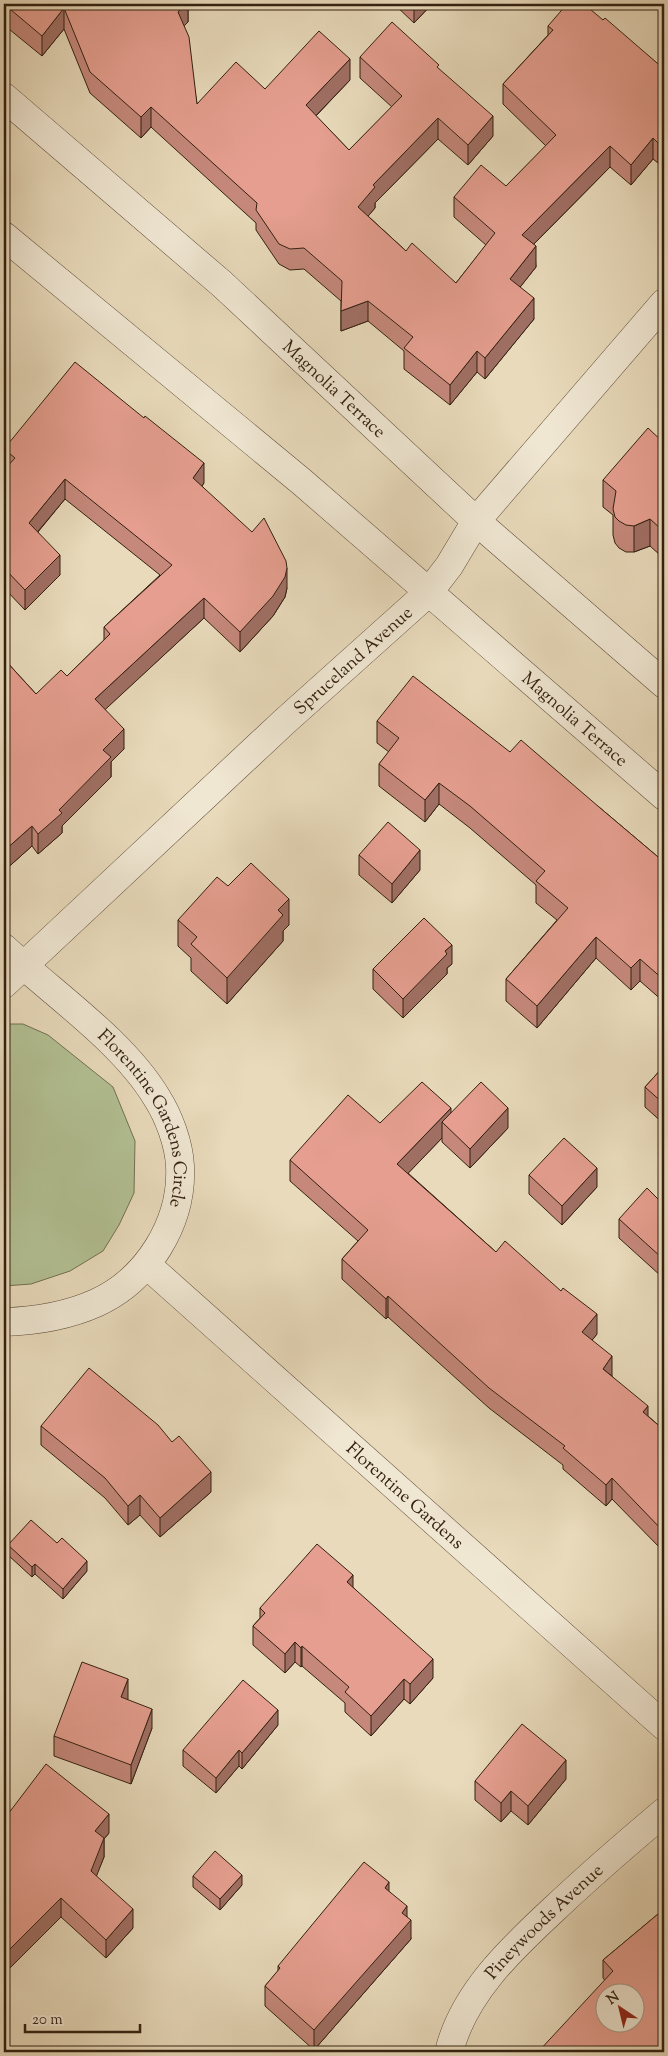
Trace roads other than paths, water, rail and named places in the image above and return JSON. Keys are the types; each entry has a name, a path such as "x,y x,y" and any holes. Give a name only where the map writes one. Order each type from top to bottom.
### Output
{"street":[{"name":"Magnolia Terrace","path":"4,97 222,284 476,521 664,684"},
{"name":"Magnolia Terrace","path":"4,236 302,482 664,796"},
{"name":"Spruceland Avenue","path":"10,966 428,592 449,566 476,521 664,302"},
{"name":"Florentine Gardens Circle","path":"4,1322 51,1317 97,1303 132,1280 147,1265 165,1236 177,1200 180,1166 176,1144 168,1121 158,1099 143,1077 78,1013 10,966"},
{"name":"Florentine Gardens","path":"147,1265 664,1726"},
{"name":"Pineywoods Avenue","path":"449,2052 457,2027 465,2012 494,1970 539,1923 599,1866 664,1812"}]}
